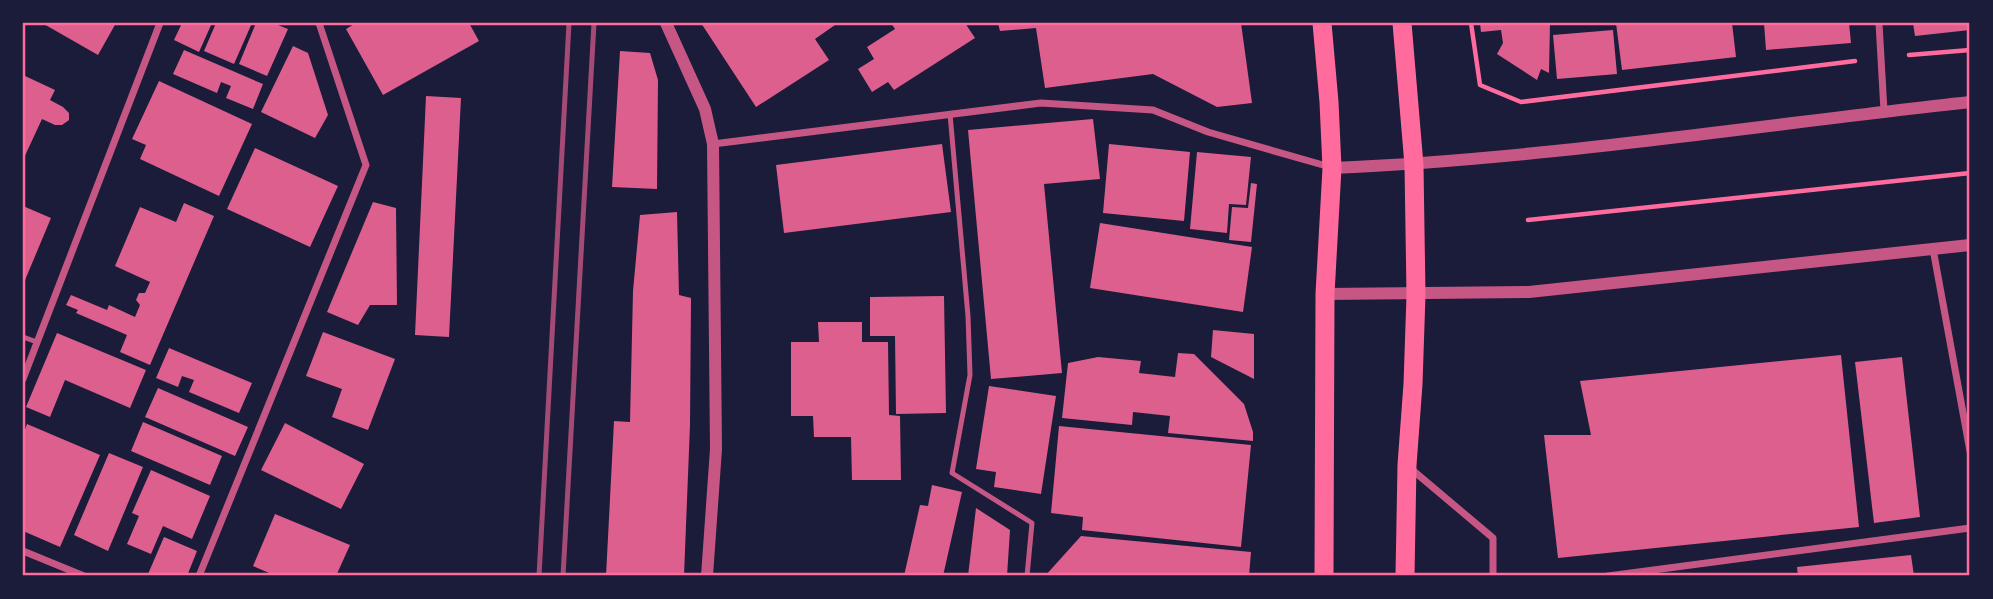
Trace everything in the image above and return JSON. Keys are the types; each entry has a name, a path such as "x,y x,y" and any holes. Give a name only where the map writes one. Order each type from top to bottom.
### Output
{"highway":[{"path":"1322,23 1332,168 1325,294 1324,576"},
{"path":"1402,23 1413,165 1416,295 1407,465 1405,576"}],"street":[{"path":"23,379 160,23"},
{"path":"199,576 366,165 319,23"},
{"path":"666,23 705,109 713,144 716,449 707,576"},
{"path":"1880,23 1884,111"},
{"path":"713,144 1041,103 1153,110 1208,132 1332,168 1413,165 1538,153 1970,102"},
{"path":"1325,294 1529,292 1970,245"},
{"path":"1933,249 1970,451"},
{"path":"1407,465 1493,538 1493,576"},
{"path":"1608,576 1970,528"},
{"path":"23,551 84,576"}],"lane":[{"path":"950,114 968,316 970,375 952,473 1032,523 1027,576"},
{"path":"23,337 37,342"}],"path":[{"path":"1471,23 1480,85 1521,102 1881,58 1970,50"},
{"path":"1528,220 1970,173"}],"building":[{"path":"42,23 116,23 98,55"},
{"path":"182,23 212,23 199,52 174,40"},
{"path":"216,23 252,23 234,64 204,51"},
{"path":"256,23 273,23 288,29 267,76 239,64"},
{"path":"356,23 469,23 479,41 383,95 346,29"},
{"path":"701,23 835,25 815,39 829,60 756,107"},
{"path":"891,23 965,23 975,38 894,90 888,82 872,92 858,69 874,59 867,47 895,29"},
{"path":"998,23 1241,23 1252,103 1217,107 1153,74 1045,88 1036,28 1000,31"},
{"path":"1480,23 1550,23 1549,73 1541,69 1537,80 1497,54 1503,43 1501,30 1481,32"},
{"path":"1616,23 1732,23 1736,57 1622,70"},
{"path":"1764,23 1849,23 1851,43 1766,50"},
{"path":"1913,23 1970,23 1970,30 1915,36"},
{"path":"1613,30 1617,74 1557,79 1553,35"},
{"path":"293,46 308,53 328,115 315,138 261,112"},
{"path":"184,50 263,84 253,109 226,98 231,86 221,82 217,93 173,74"},
{"path":"620,51 650,53 658,80 657,189 612,187"},
{"path":"23,75 55,90 50,100 69,113 69,120 62,125 55,125 42,119 23,160"},
{"path":"159,81 252,124 219,196 140,159 146,145 132,139"},
{"path":"426,96 461,98 449,337 415,335"},
{"path":"1093,119 1100,179 1044,184 1062,373 991,379 968,130"},
{"path":"942,144 951,212 784,233 776,165"},
{"path":"1109,144 1190,152 1184,221 1103,213"},
{"path":"255,148 338,186 310,247 227,209"},
{"path":"1197,152 1251,157 1246,205 1229,204 1227,233 1190,229"},
{"path":"1251,183 1257,184 1251,242 1229,240 1232,207 1248,208"},
{"path":"373,202 396,208 397,305 370,305 358,325 327,312"},
{"path":"184,203 214,216 150,365 120,352 127,335 76,313 78,310 66,305 71,295 107,310 109,305 135,317 140,305 136,300 139,293 145,293 150,282 115,266 140,207 176,222"},
{"path":"23,206 51,218 23,285"},
{"path":"677,212 679,295 691,298 690,425 684,576 606,576 614,421 630,422 633,291 640,215"},
{"path":"1100,223 1252,247 1243,312 1090,288"},
{"path":"944,296 946,413 896,414 895,336 870,336 870,297"},
{"path":"818,322 862,322 862,342 888,342 889,415 900,416 901,480 852,480 851,437 814,437 813,416 791,416 791,342 819,342"},
{"path":"1213,330 1254,334 1254,379 1211,357"},
{"path":"323,332 395,359 368,430 332,417 342,389 306,376"},
{"path":"57,333 146,370 130,408 65,380 50,417 26,407"},
{"path":"169,348 252,383 239,413 189,392 194,380 182,376 178,387 156,378"},
{"path":"1178,353 1194,354 1244,404 1253,432 1253,441 1168,433 1170,416 1133,412 1132,425 1062,418 1068,363 1098,357 1141,361 1139,373 1175,377"},
{"path":"1841,355 1859,527 1558,558 1544,435 1591,435 1580,381"},
{"path":"1902,357 1920,517 1874,523 1855,362"},
{"path":"989,386 1056,396 1041,494 994,487 996,472 976,469"},
{"path":"158,388 248,427 235,456 145,417"},
{"path":"143,422 222,456 210,485 131,451"},
{"path":"285,423 364,464 341,509 261,470"},
{"path":"27,424 100,455 60,547 23,531 23,435"},
{"path":"1059,426 1251,445 1241,547 1082,530 1083,517 1051,513"},
{"path":"109,453 143,467 108,551 74,535"},
{"path":"151,470 210,496 192,539 163,526 151,554 127,544 139,516 132,513"},
{"path":"932,485 962,492 943,576 904,576 920,505 928,506"},
{"path":"976,508 1010,530 1007,576 968,576"},
{"path":"275,514 350,545 336,576 276,576 253,566"},
{"path":"1081,536 1251,552 1249,576 1045,576"},
{"path":"164,537 197,551 187,576 148,574"},
{"path":"1911,555 1914,576 1798,576 1797,567"}],"railway":[{"path":"539,576 569,23"},
{"path":"563,576 594,23"}]}
